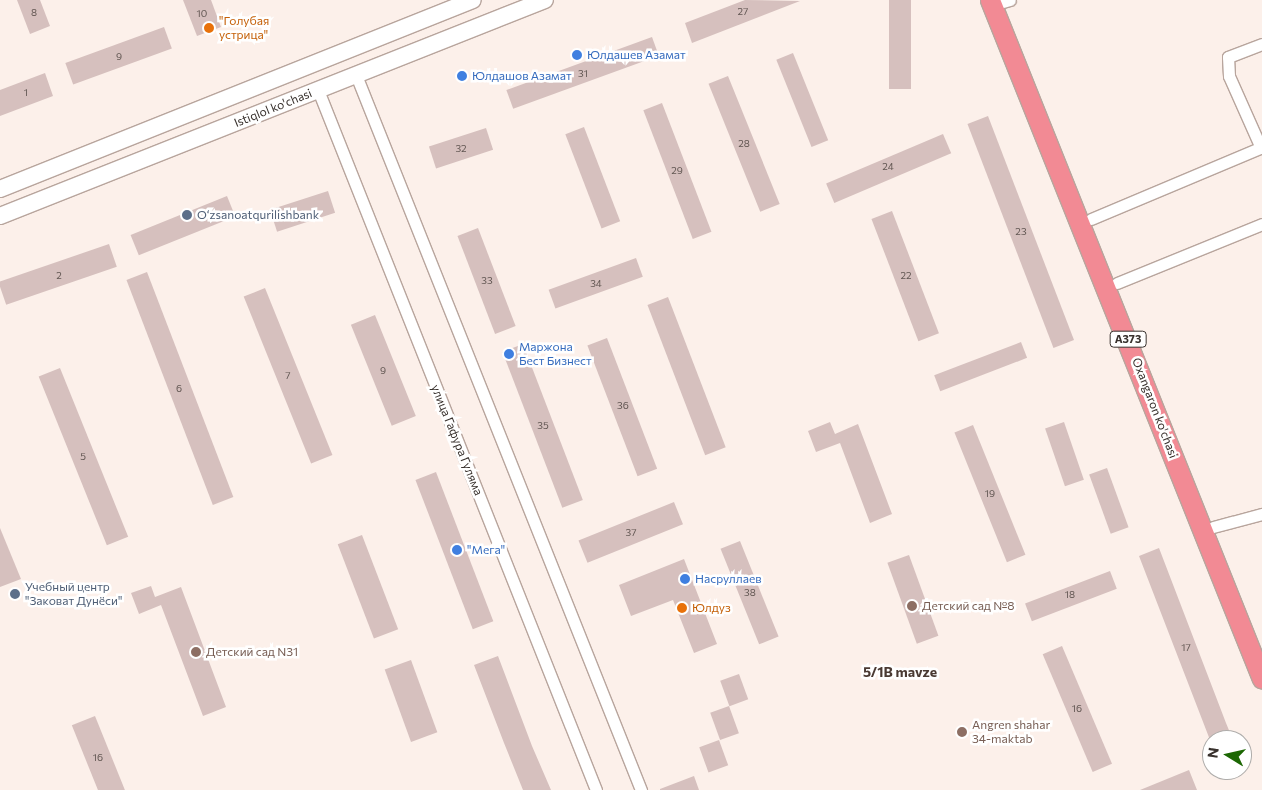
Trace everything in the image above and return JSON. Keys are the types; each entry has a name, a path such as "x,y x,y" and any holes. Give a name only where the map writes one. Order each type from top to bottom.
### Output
{"highway":[{"name":"Oxangaron ko'chasi","path":"1001,0 1117,283 1133,336"},
{"name":"Oxangaron ko'chasi","path":"1001,0 1208,529 1262,679"},
{"name":"Oxangaron ko'chasi","path":"1208,529 1262,651"}],"main road":[{"name":"Istiqlol ko'chasi","path":"0,189 473,0"},
{"name":"Istiqlol ko'chasi","path":"0,216 545,0"},
{"path":"415,23 424,48"}],"street":[{"path":"1091,218 1261,147 1229,76 1228,57 1262,44"},
{"path":"356,75 641,790"},
{"name":"улица Гафура Гуляма","path":"318,90 596,790"},
{"path":"1117,283 1262,224"},
{"path":"1208,529 1262,514"}],"building":[{"path":"17,0 40,0 50,26 30,34"},
{"path":"183,0 211,0 221,27 197,36"},
{"path":"745,0 800,1 692,43 685,23"},
{"path":"889,0 911,0 911,89 889,89"},
{"path":"164,27 172,49 73,85 65,63"},
{"path":"652,37 659,56 513,109 506,90"},
{"path":"793,53 828,140 812,147 776,60"},
{"path":"45,73 53,96 0,116 0,90"},
{"path":"728,76 780,204 760,212 709,84"},
{"path":"662,103 711,232 693,239 643,110"},
{"path":"988,116 1074,340 1053,348 967,124"},
{"path":"584,127 620,221 602,228 565,134"},
{"path":"486,128 493,150 436,168 429,147"},
{"path":"943,134 951,153 834,203 826,184"},
{"path":"328,191 335,213 277,232 270,210"},
{"path":"227,196 235,216 139,255 131,235"},
{"path":"892,211 939,333 918,341 871,219"},
{"path":"478,228 516,326 495,334 457,236"},
{"path":"109,244 117,267 6,305 0,282"},
{"path":"636,258 643,277 555,309 549,290"},
{"path":"147,272 233,497 213,505 126,280"},
{"path":"265,288 332,455 311,464 244,297"},
{"path":"668,297 726,447 705,455 647,305"},
{"path":"375,315 416,416 392,426 351,325"},
{"path":"607,338 657,469 638,476 587,346"},
{"path":"1021,342 1027,358 940,391 934,375"},
{"path":"523,344 583,500 562,508 502,352"},
{"path":"60,368 128,537 107,545 39,377"},
{"path":"830,422 835,434 858,424 892,514 870,523 840,443 816,452 808,431"},
{"path":"1064,422 1084,480 1065,486 1045,429"},
{"path":"973,425 1025,555 1007,562 954,432"},
{"path":"1107,468 1129,527 1111,534 1089,474"},
{"path":"436,472 493,621 473,629 415,480"},
{"path":"674,502 683,524 587,563 579,541"},
{"path":"0,528 21,579 0,587"},
{"path":"362,535 398,629 374,639 338,544"},
{"path":"740,541 779,636 759,644 721,549"},
{"path":"1159,548 1229,730 1206,730 1139,556"},
{"path":"909,555 938,636 917,644 887,563"},
{"path":"684,559 717,644 694,653 673,600 631,616 619,585"},
{"path":"1110,571 1117,589 1032,621 1025,604"},
{"path":"151,586 155,597 181,587 226,707 203,716 161,605 139,614 131,593"},
{"path":"1062,646 1112,764 1093,772 1043,654"},
{"path":"498,656 551,790 523,790 504,743 474,665"},
{"path":"411,660 437,732 411,742 385,670"},
{"path":"739,674 748,699 729,706 720,681"},
{"path":"729,706 739,733 720,740 710,713"},
{"path":"95,716 125,790 98,790 72,725"},
{"path":"719,740 728,765 709,773 699,747"},
{"path":"1189,770 1197,790 1140,790"},
{"path":"694,776 699,790 660,790 660,789"}],"place":[{"name":"\"Голубая устрица\"","path":"209,28"},
{"name":"Юлдашев Азамат","path":"577,55"},
{"name":"Юлдашов Азамат","path":"462,76"},
{"name":"Oʻzsanoatqurilishbank","path":"187,215"},
{"name":"Маржона Бест Бизнест","path":"509,354"},
{"name":"\"Мега\"","path":"457,550"},
{"name":"Насруллаев","path":"685,579"},
{"name":"Учебный центр \"Заковат Дунёси\"","path":"15,594"},
{"name":"Детский сад №8","path":"912,606"},
{"name":"Юлдуз","path":"682,608"},
{"name":"Детский сад N31","path":"196,652"},
{"name":"Angren shahar 34-maktab","path":"962,732"}],"district":[{"name":"5/1B mavze","path":"900,672"}]}
